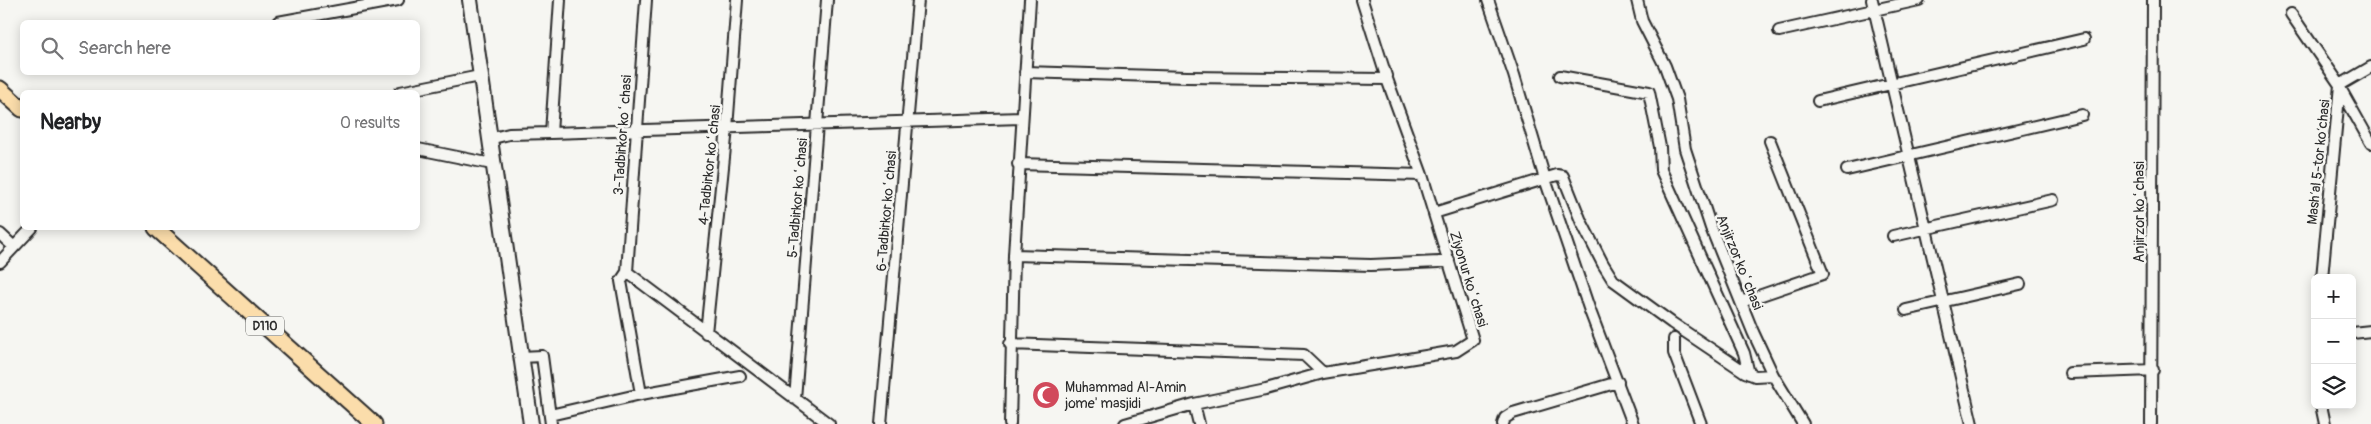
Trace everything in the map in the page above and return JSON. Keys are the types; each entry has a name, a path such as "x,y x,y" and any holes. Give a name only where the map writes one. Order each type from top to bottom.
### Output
{"main road":[{"path":"470,0 492,164 531,356 531,424"},
{"path":"0,89 20,107"},
{"name":"D110","path":"158,230 374,424"}],"street":[{"path":"289,20 398,0"},
{"path":"551,133 560,0"},
{"name":"3-Tadbirkor koʻchasi","path":"640,394 621,281 627,272 646,0"},
{"name":"4-Tadbirkor koʻchasi","path":"706,333 727,128 737,0"},
{"name":"5-Tadbirkor koʻchasi","path":"795,398 827,0"},
{"name":"6-Tadbirkor koʻchasi","path":"881,424 918,0"},
{"path":"1010,424 1010,344 1018,164 1030,0"},
{"name":"Ziyonur koʻchasi","path":"1125,424 1194,404 1266,389 1323,373 1456,351 1472,340 1422,175 1387,79 1362,0"},
{"path":"1488,0 1514,75 1545,179 1590,311 1633,424"},
{"name":"Anjirzor koʻchasi","path":"1637,0 1642,21 1665,66 1677,100 1685,149 1696,184 1741,302 1773,375 1803,424"},
{"path":"1872,0 1972,424"},
{"path":"1779,31 1919,0"},
{"name":"Anjirzor koʻchasi","path":"2151,424 2153,370 2153,0"},
{"path":"2291,14 2340,86 2371,143"},
{"path":"1818,101 2084,39"},
{"name":"Mashʼal 5-tor koʼchasi","path":"2322,274 2340,86 2371,67"},
{"path":"1025,72 1187,77 1387,79"},
{"path":"410,90 480,76"},
{"path":"1560,76 1649,92 1657,131 1661,170 1744,353 1749,374"},
{"path":"1847,170 2082,115"},
{"path":"489,139 509,134 1022,118"},
{"path":"1741,302 1823,274 1770,141"},
{"path":"420,150 492,164"},
{"path":"1018,164 1422,175"},
{"path":"1434,213 1557,175 1562,176 1602,264 1613,280 1672,324 1731,364 1749,374 1760,376 1773,375"},
{"path":"1892,236 2053,200"},
{"path":"0,262 30,230"},
{"path":"0,234 14,247"},
{"path":"1014,255 1371,265 1449,260"},
{"path":"627,272 828,424"},
{"path":"1906,310 2020,284"},
{"path":"2356,333 2371,331"},
{"path":"1674,339 1674,353 1701,424"},
{"path":"1010,344 1304,355 1323,373"},
{"path":"531,356 543,359 551,419 640,394 740,376"},
{"path":"2070,373 2153,370"},
{"path":"1503,424 1506,418 1513,413 1618,382"},
{"path":"1194,404 1199,424"},
{"path":"2322,409 2324,424"}],"place":[{"name":"Muhammad Al-Amin jome' masjidi","path":"1046,395"}]}
